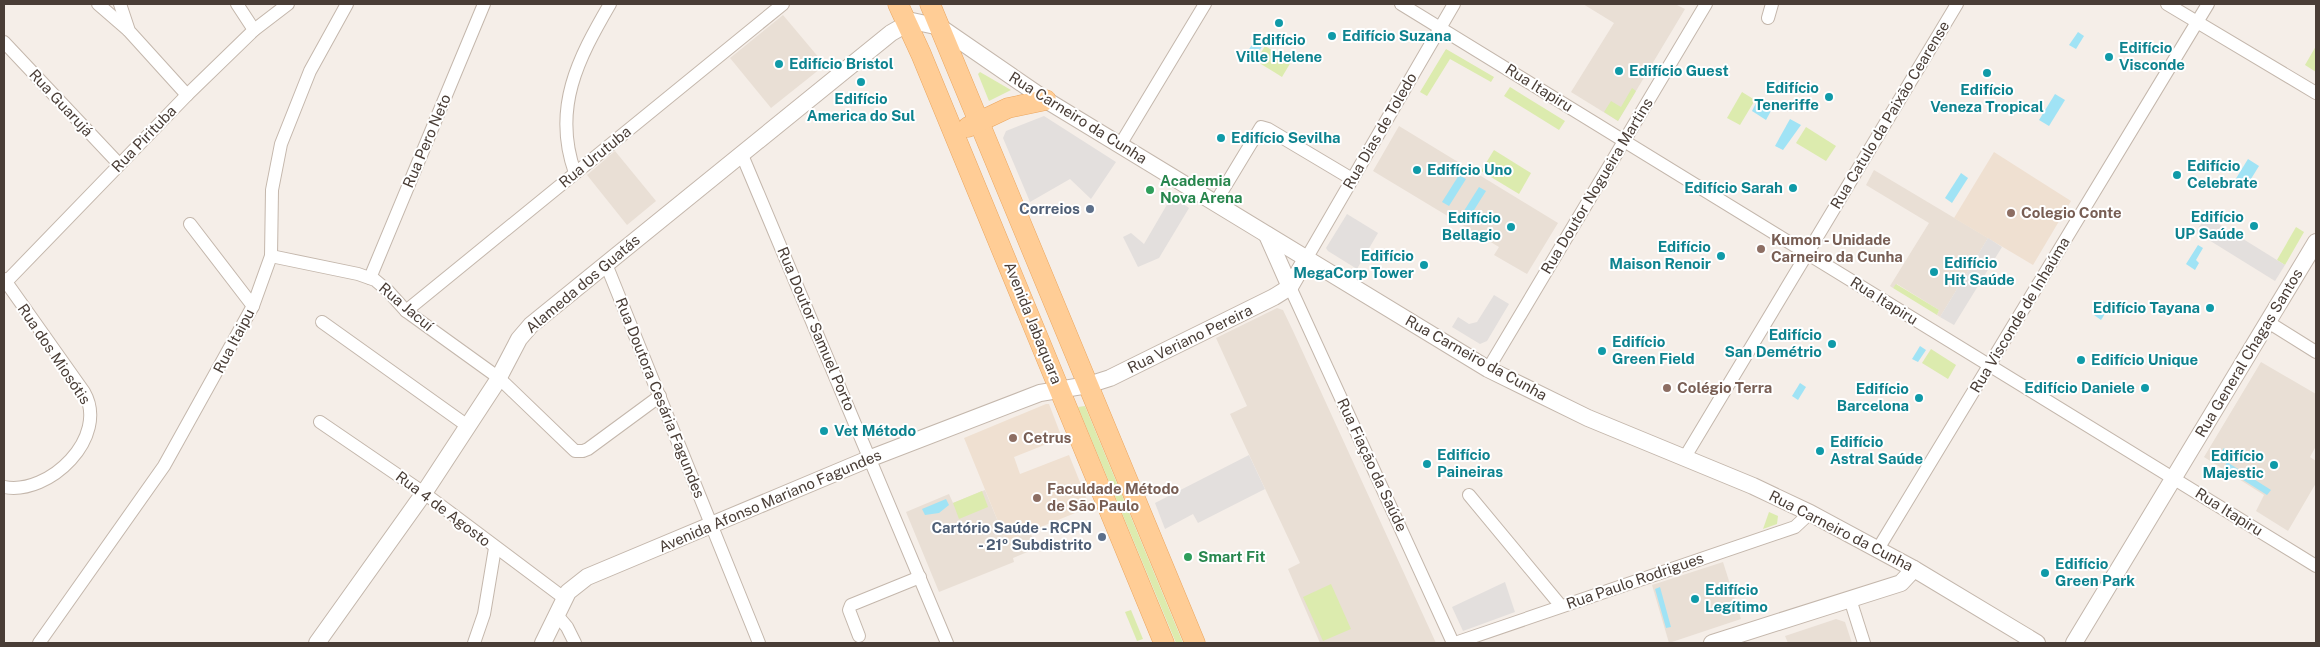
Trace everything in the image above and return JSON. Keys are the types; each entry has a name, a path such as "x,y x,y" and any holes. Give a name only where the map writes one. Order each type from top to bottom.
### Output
{"main road":[{"name":"Avenida Jabaquara","path":"898,4 954,134 1164,643"},
{"name":"Avenida Jabaquara","path":"930,4 1195,643"},
{"path":"954,134 1008,108 1046,100"}],"street":[{"path":"98,4 130,31 187,95"},
{"path":"120,4 130,31"},
{"path":"237,4 254,30"},
{"name":"Rua Pirituba","path":"5,281 187,95 254,30 288,4"},
{"name":"Rua Itaipu","path":"39,643 164,466 253,306 271,256 272,190 281,144 310,71 347,4"},
{"name":"Rua Pero Neto","path":"370,278 484,4"},
{"path":"575,173 566,143 568,103 582,56 610,4"},
{"name":"Rua Urutuba","path":"406,311 783,4"},
{"path":"1120,145 1204,4"},
{"name":"Rua Itapiru","path":"1401,4 2316,566"},
{"name":"Rua Dias de Toledo","path":"1306,259 1454,4"},
{"name":"Rua Doutor Nogueira Martins","path":"1488,368 1706,4"},
{"path":"1768,18 1772,4"},
{"name":"Rua Catulo da Paixão Cearense","path":"1685,458 1957,4"},
{"path":"2167,4 2316,93"},
{"name":"Rua Visconde de Inhaúma","path":"1878,549 2208,4"},
{"path":"907,22 922,22 940,27"},
{"name":"Alameda dos Guatás","path":"317,643 469,427 524,332 907,22"},
{"name":"Rua Carneiro da Cunha","path":"940,27 1046,100 1488,368 1588,418 1810,513 1914,569 2037,643"},
{"name":"Rua Guarujá","path":"4,42 119,164"},
{"path":"1215,203 1261,127 1268,129 1352,179"},
{"name":"Rua Doutor Samuel Porto","path":"742,154 947,643"},
{"path":"190,224 253,306"},
{"path":"1267,235 1293,282"},
{"name":"Rua General Chagas Santos","path":"2074,643 2268,322 2314,252"},
{"name":"Rua Jacuí","path":"271,256 370,278 388,291 406,311 499,378 571,449 579,452 593,446 660,396"},
{"path":"1293,282 1306,259"},
{"name":"Rua Doutora Cesária Fagundes","path":"606,264 759,643"},
{"name":"Rua Veriano Pereira","path":"1088,385 1132,368 1274,297 1293,282 1322,268"},
{"name":"Rua dos Miosótis","path":"4,487 22,489 49,477 63,467 86,438 91,422 91,408 88,400 5,281"},
{"name":"Rua Fiação da Saúde","path":"1293,282 1454,643"},
{"path":"322,322 469,427"},
{"path":"2268,322 2316,352"},
{"name":"Avenida Afonso Mariano Fagundes","path":"543,643 568,592 587,577 871,458 1040,393 1088,385"},
{"name":"Rua 4 de Agosto","path":"320,422 424,493 564,598"},
{"path":"1469,495 1561,606"},
{"name":"Rua Paulo Rodrigues","path":"1454,643 1795,527 1810,513"},
{"path":"474,643 484,614 495,548"},
{"path":"1712,643 1901,583 1914,569"},
{"path":"859,636 849,610 851,604 920,577"},
{"path":"1850,599 1864,643"},
{"path":"556,614 567,627 575,643"}],"shaded area":[{"path":"1583,4 1675,4 1685,9 1618,121 1571,92 1614,23"},
{"path":"783,15 825,65 771,108 730,58"},
{"path":"1044,116 1116,162 1091,199 1070,179 1030,202 1003,138 1006,131"},
{"path":"1399,126 1558,223 1527,274 1494,255 1499,247 1373,171"},
{"path":"615,151 656,201 627,225 587,175"},
{"name":"Colegio Conte","path":"1994,152 2071,201 2033,265 1954,218"},
{"path":"1874,170 1988,238 1940,317 1937,315 1939,310 1897,284 1893,288 1890,286 1929,223 1866,185"},
{"path":"1172,196 1189,208 1159,258 1138,267 1123,237 1131,233 1144,244"},
{"path":"1347,214 1378,233 1357,269 1326,248"},
{"path":"2206,216 2285,265 2275,281 2196,232"},
{"path":"1988,238 2002,247 1954,325 1940,317"},
{"path":"1494,295 1509,304 1487,341 1480,344 1452,327 1458,317 1469,324 1477,322"},
{"path":"1277,308 1283,310 1294,333 1436,643 1320,643 1288,569 1300,563 1230,414 1247,406 1216,338"},
{"path":"2261,362 2316,394 2316,446 2310,457 2316,461 2316,483 2288,531 2256,511 2264,495 2204,457"},
{"name":"Faculdade Método de São Paulo","path":"1049,404 1062,438 1014,457 1020,474 1069,455 1090,507 1006,541 964,438"},
{"path":"1249,455 1265,489 1198,523 1193,514 1165,529 1155,503"},
{"path":"985,490 1006,541 1030,532 1037,548 1013,558 1014,562 939,592 906,512 949,494 953,503"},
{"path":"1723,562 1741,619 1669,643 1652,585"},
{"path":"1505,582 1515,612 1463,631 1452,607"},
{"path":"1836,619 1845,622 1852,643 1788,643 1785,636"}],"green space":[{"path":"1265,46 1291,62 1282,77 1256,61"},
{"path":"2316,46 2316,72 2305,65"},
{"path":"1446,49 1494,77 1491,82 1450,59 1427,96 1420,92"},
{"path":"980,72 1011,90 989,101 978,74"},
{"path":"1510,87 1565,121 1559,130 1504,96"},
{"path":"1632,88 1636,91 1618,121 1604,112 1611,101 1621,107"},
{"path":"1742,92 1755,100 1740,125 1727,118"},
{"path":"1806,127 1836,146 1826,161 1796,143"},
{"path":"1494,150 1531,173 1519,194 1481,171"},
{"path":"2296,227 2304,232 2285,265 2277,260"},
{"path":"1896,284 1939,310 1937,315 1893,288"},
{"path":"1931,349 1956,365 1948,379 1922,363"},
{"path":"1085,406 1183,643 1176,643 1078,407"},
{"path":"982,491 988,507 959,519 953,503"},
{"path":"1769,512 1778,516 1777,524 1763,529"},
{"path":"1331,584 1351,629 1323,641 1303,597"},
{"path":"1131,610 1143,639 1137,641 1125,612"}],"water":[{"path":"2078,32 2084,36 2076,49 2069,45"},
{"path":"1257,37 1265,42 1254,59 1246,54"},
{"path":"2055,94 2065,100 2049,126 2039,120"},
{"path":"1757,101 1772,109 1766,120 1752,111"},
{"path":"1790,119 1801,125 1783,150 1775,146"},
{"path":"2248,159 2259,166 2246,187 2235,180"},
{"path":"1961,173 1968,178 1952,203 1945,198"},
{"path":"1459,175 1466,179 1449,206 1442,202"},
{"path":"1479,187 1486,191 1469,218 1462,214"},
{"path":"2198,245 2203,248 2196,260 2199,263 2195,270 2186,264"},
{"path":"2103,301 2110,306 2101,320 2094,315"},
{"path":"1920,346 1926,350 1918,362 1912,359"},
{"path":"1800,383 1806,387 1798,400 1792,396"},
{"path":"2224,448 2233,454 2229,459 2226,457 2222,463 2216,459"},
{"path":"2227,462 2271,490 2267,495 2224,468"},
{"path":"946,499 949,505 939,513 925,515 922,509"},
{"path":"1660,587 1671,627 1666,628 1655,589"}],"place":[{"name":"Edifício Ville Helene","path":"1279,23"},
{"name":"Edifício Suzana","path":"1332,36"},
{"name":"Edifício Visconde","path":"2109,57"},
{"name":"Edifício Bristol","path":"779,64"},
{"name":"Edifício Guest","path":"1619,71"},
{"name":"Edifício Veneza Tropical","path":"1987,73"},
{"name":"Edifício America do Sul","path":"861,82"},
{"name":"Edifício Teneriffe","path":"1829,97"},
{"name":"Edifício Sevilha","path":"1221,138"},
{"name":"Edifício Uno","path":"1417,170"},
{"name":"Edifício Celebrate","path":"2177,175"},
{"name":"Edifício Sarah","path":"1793,188"},
{"name":"Academia Nova Arena","path":"1150,190"},
{"name":"Correios","path":"1090,209"},
{"name":"Colegio Conte","path":"2011,213"},
{"name":"Edifício UP Saúde","path":"2254,226"},
{"name":"Edifício Bellagio","path":"1511,227"},
{"name":"Kumon - Unidade Carneiro da Cunha","path":"1761,249"},
{"name":"Edifício Maison Renoir","path":"1721,256"},
{"name":"Edifício MegaCorp Tower","path":"1424,265"},
{"name":"Edifício Hit Saúde","path":"1934,272"},
{"name":"Edifício Tayana","path":"2210,308"},
{"name":"Edifício San Demétrio","path":"1832,344"},
{"name":"Edifício Green Field","path":"1602,351"},
{"name":"Edifício Unique","path":"2081,360"},
{"name":"Colégio Terra","path":"1667,388"},
{"name":"Edifício Daniele","path":"2145,388"},
{"name":"Edifício Barcelona","path":"1919,398"},
{"name":"Vet Método","path":"824,431"},
{"name":"Cetrus","path":"1013,438"},
{"name":"Edifício Astral Saúde","path":"1820,451"},
{"name":"Edifício Paineiras","path":"1427,464"},
{"name":"Edifício Majestic","path":"2274,465"},
{"name":"Faculdade Método de São Paulo","path":"1037,498"},
{"name":"Cartório Saúde - RCPN - 21º Subdistrito","path":"1102,537"},
{"name":"Smart Fit","path":"1188,557"},
{"name":"Edifício Green Park","path":"2045,573"},
{"name":"Edifício Legítimo","path":"1695,599"}]}
